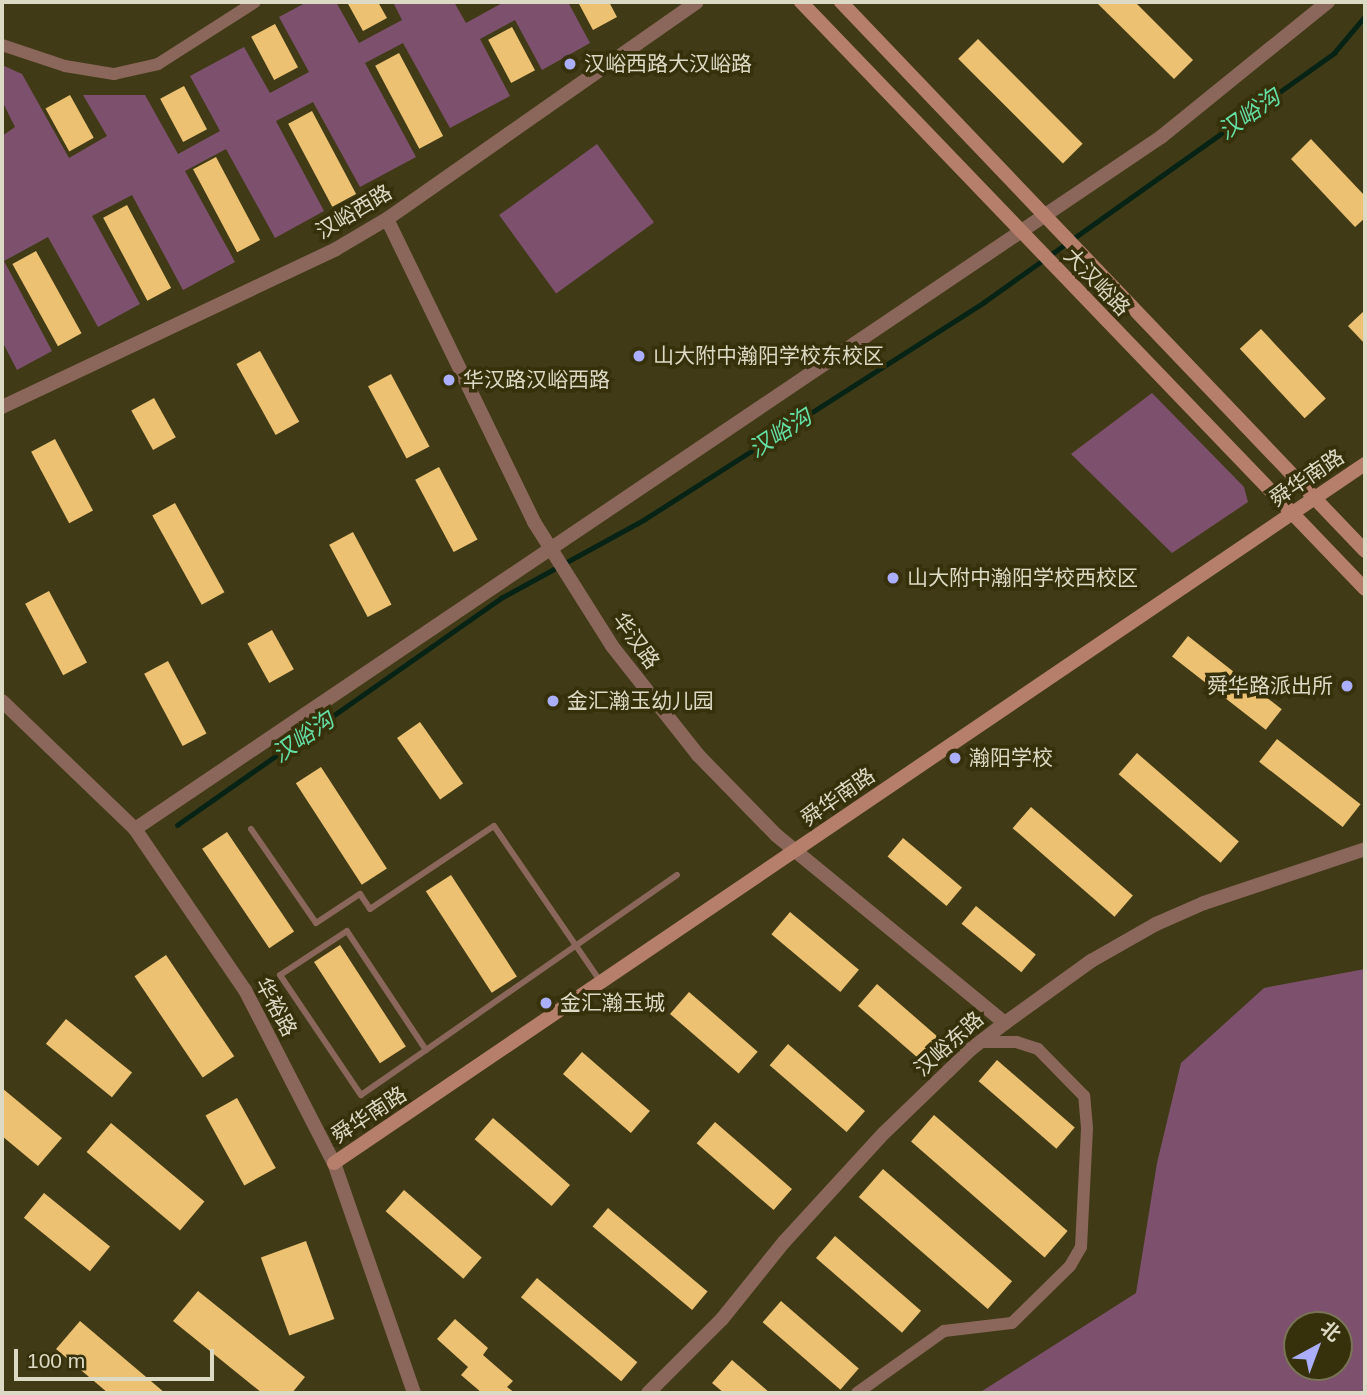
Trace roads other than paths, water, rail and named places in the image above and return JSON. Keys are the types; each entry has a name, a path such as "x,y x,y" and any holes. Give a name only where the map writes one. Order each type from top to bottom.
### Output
{"main road":[{"name":"大汉峪路","path":"801,2 1365,589"},
{"name":"大汉峪路","path":"841,2 1365,551"},
{"name":"舜华南路","path":"334,1163 1316,500 1365,464"}],"street":[{"path":"2,45 65,66 114,74 158,64 255,2"},
{"path":"135,829 1018,230 1161,137 1328,2"},
{"name":"汉峪西路","path":"2,407 336,249 387,219 691,3"},
{"name":"华汉路","path":"387,219 548,548 612,646 698,755 795,852 1004,1023"},
{"name":"华裕路","path":"2,701 135,829 245,990 334,1163 414,1393"},
{"name":"汉峪东路","path":"648,1393 722,1320 784,1242 884,1133 1004,1023 1091,961 1156,924 1205,902 1365,849"},
{"path":"857,1393 944,1331 1012,1322 1070,1266 1080,1247 1087,1128 1084,1096 1038,1049 1017,1042 981,1042"}],"lane":[{"path":"251,829 316,923 360,894 370,909 495,826 601,982"},
{"path":"426,1050 347,931 280,975 361,1095 426,1050 576,946 677,875"}],"waterway":[{"name":"汉峪沟","path":"177,825 501,598 645,519 984,302 1334,53 1365,16"}],"place":[{"name":"汉峪西路大汉峪路","path":"570,64"},
{"name":"山大附中瀚阳学校东校区","path":"639,356"},
{"name":"华汉路汉峪西路","path":"449,380"},
{"name":"山大附中瀚阳学校西校区","path":"893,578"},
{"name":"舜华路派出所","path":"1347,686"},
{"name":"金汇瀚玉幼儿园","path":"553,701"},
{"name":"瀚阳学校","path":"955,758"},
{"name":"金汇瀚玉城","path":"546,1003"}]}
